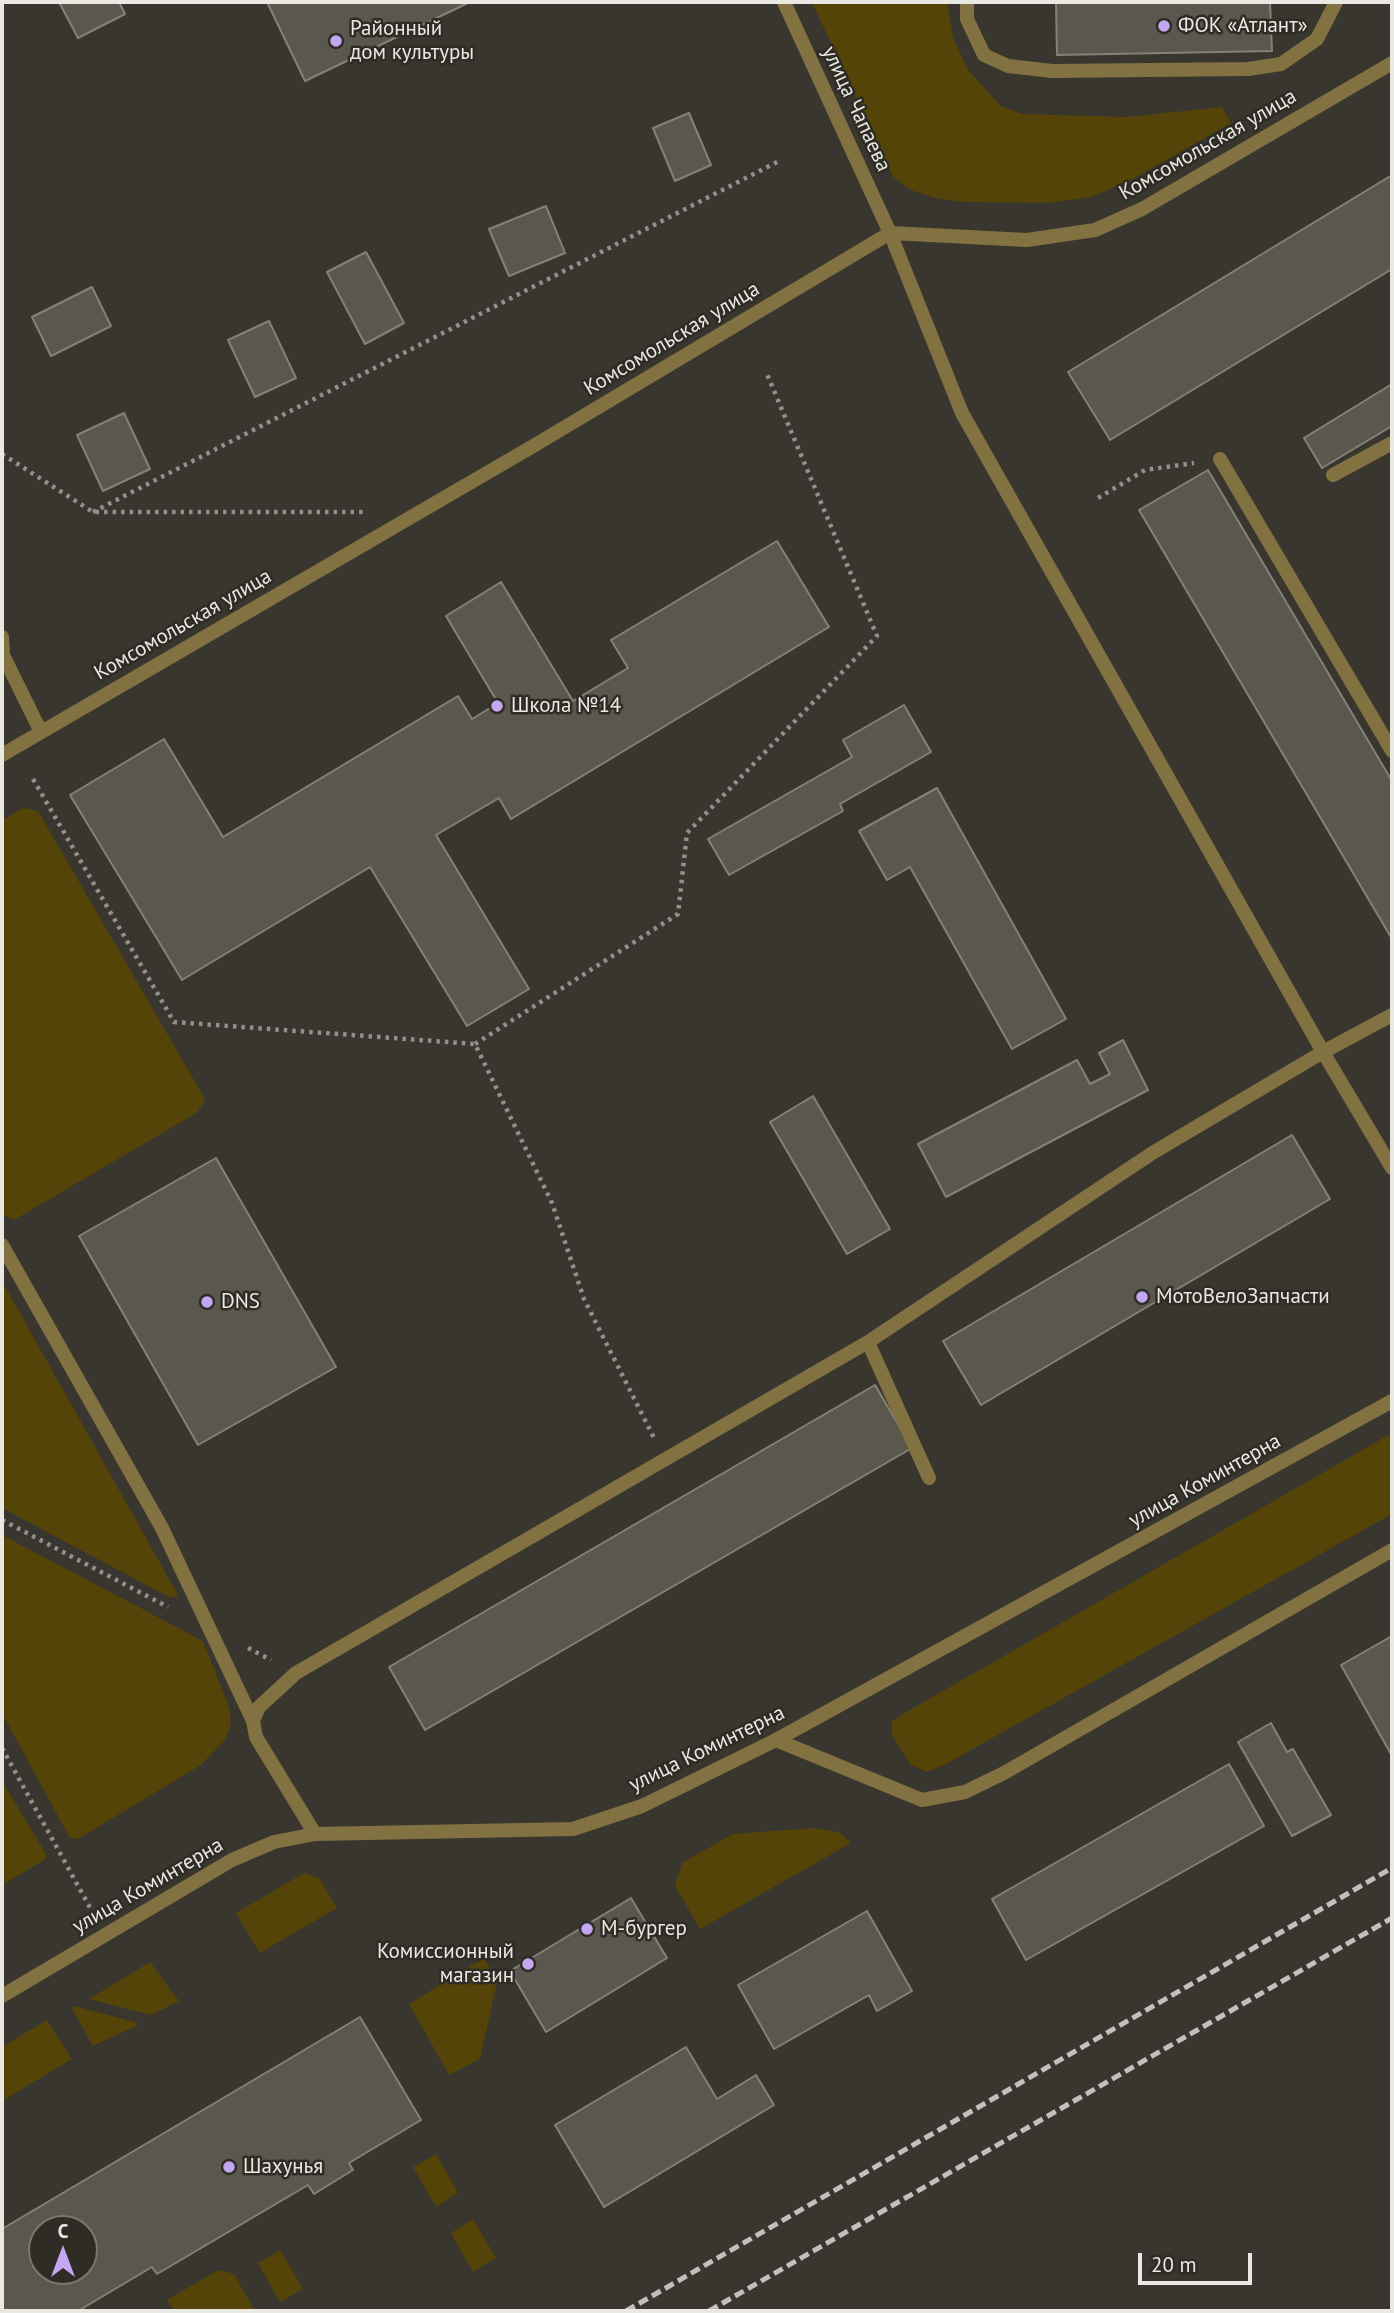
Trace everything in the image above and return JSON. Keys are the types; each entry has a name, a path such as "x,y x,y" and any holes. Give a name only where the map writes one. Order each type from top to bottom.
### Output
{"street":[{"name":"улица Чапаева","path":"784,2 890,233 962,413 1323,1052 1392,1168"},
{"path":"967,2 967,19 985,55 1008,66 1052,71 1248,69 1281,64 1317,39 1336,2"},
{"name":"Комсомольская улица","path":"2,755 421,512 890,233 1027,240 1095,230 1142,209 1392,63"},
{"path":"1333,475 1392,443"},
{"path":"1220,459 1392,751"},
{"path":"2,638 3,655 41,732"},
{"path":"253,1721 259,1707 296,1673 664,1457 868,1342 1154,1152 1323,1052 1392,1015"},
{"path":"2,1245 162,1528 253,1721 256,1737 315,1834"},
{"path":"868,1342 929,1478"},
{"name":"улица Коминтерна","path":"2,1996 232,1860 274,1842 315,1834 573,1829 642,1806 776,1740 1392,1401"},
{"path":"776,1740 922,1800 965,1792 1004,1773 1392,1550"}],"path":[{"path":"93,512 781,160"},
{"path":"33,779 174,1022 475,1044 678,914 687,833 877,636 767,373"},
{"path":"2,454 93,512 421,512"},
{"path":"1098,498 1145,470 1220,459"},
{"path":"475,1044 552,1203 584,1299 664,1457"},
{"path":"2,1520 296,1673"},
{"path":"2,1748 106,1935"}],"shaded area":[{"path":"812,2 947,2 953,37 968,70 1001,106 1022,114 1126,117 1222,107 1231,123 1133,179 1092,197 1047,203 964,202 935,198 911,190 893,177"},
{"path":"23,808 38,811 205,1099 198,1112 14,1220 2,1214 2,820"},
{"path":"2,1281 178,1595 171,1598 2,1508"},
{"path":"1392,1433 1392,1514 946,1764 927,1772 910,1764 892,1735 892,1722 903,1714"},
{"path":"2,1535 203,1641 230,1710 231,1723 225,1740 201,1765 78,1839 70,1838 2,1713"},
{"path":"2,1781 45,1852 46,1859 2,1885"},
{"path":"813,1828 839,1832 851,1843 700,1929 675,1886 682,1863 733,1834"},
{"path":"304,1873 319,1878 337,1908 260,1953 236,1913"},
{"path":"484,1958 497,1982 480,2059 449,2075 409,2004"},
{"path":"150,1962 179,2001 151,2015 89,1999"},
{"path":"74,2006 138,2025 93,2046 72,2009"},
{"path":"47,2020 72,2059 2,2101 2,2047"},
{"path":"436,2154 458,2193 436,2207 413,2167"},
{"path":"473,2219 496,2258 473,2272 451,2233"},
{"path":"280,2250 303,2289 280,2302 258,2263"},
{"path":"218,2270 234,2274 255,2311 174,2311 167,2300"}],"building":[{"path":"59,2 119,2 125,14 78,38"},
{"name":"Районный дом культуры","path":"267,2 470,2 305,81"},
{"name":"ФОК «Атлант»","path":"1056,2 1270,2 1272,51 1057,55"},
{"path":"689,113 711,165 675,181 653,128"},
{"path":"1392,175 1392,269 1110,440 1068,372"},
{"path":"546,206 565,253 509,276 489,229"},
{"path":"366,252 404,323 365,344 327,272"},
{"path":"92,287 111,326 51,356 32,317"},
{"path":"269,321 296,378 255,397 228,340"},
{"path":"1392,384 1392,426 1322,468 1304,438"},
{"path":"124,413 150,469 103,491 77,435"},
{"path":"1208,470 1392,781 1392,939 1139,510"},
{"path":"777,541 829,627 511,819 499,798 436,835 529,989 467,1026 370,867 182,980 70,795 164,739 223,837 458,696 472,719 498,703 446,616 501,582 573,701 628,668 611,640"},
{"path":"904,705 931,752 840,804 843,811 729,875 708,839 852,757 843,740"},
{"path":"937,788 1066,1019 1012,1049 910,867 887,880 859,831"},
{"path":"1123,1040 1148,1090 946,1197 918,1144 1077,1060 1090,1084 1110,1074 1099,1053"},
{"path":"813,1096 890,1229 847,1254 770,1122"},
{"path":"1292,1135 1330,1199 981,1405 943,1341"},
{"name":"DNS","path":"216,1158 336,1367 198,1445 79,1236"},
{"path":"875,1385 912,1448 425,1730 389,1667"},
{"path":"1392,1636 1392,1756 1341,1665"},
{"path":"1271,1723 1287,1752 1293,1749 1331,1815 1292,1836 1238,1742"},
{"path":"1229,1764 1264,1826 1026,1960 992,1899"},
{"path":"631,1898 667,1958 546,2032 510,1971"},
{"path":"867,1911 912,1991 877,2011 869,1995 774,2049 738,1985"},
{"name":"Шахунья","path":"360,2017 421,2120 349,2163 353,2170 314,2194 308,2185 157,2274 152,2267 78,2311 2,2311 2,2229"},
{"path":"686,2047 717,2099 756,2075 774,2105 604,2207 555,2125"}],"railway":[{"path":"626,2311 1392,1868"},
{"path":"709,2311 1392,1918"}],"place":[{"name":"ФОК «Атлант»","path":"1164,26"},
{"name":"Районный дом культуры","path":"336,41"},
{"name":"Школа №14","path":"497,706"},
{"name":"МотоВелоЗапчасти","path":"1142,1297"},
{"name":"DNS","path":"207,1302"},
{"name":"М-бургер","path":"587,1929"},
{"name":"Комиссионный магазин","path":"528,1964"},
{"name":"Шахунья","path":"229,2167"}]}
